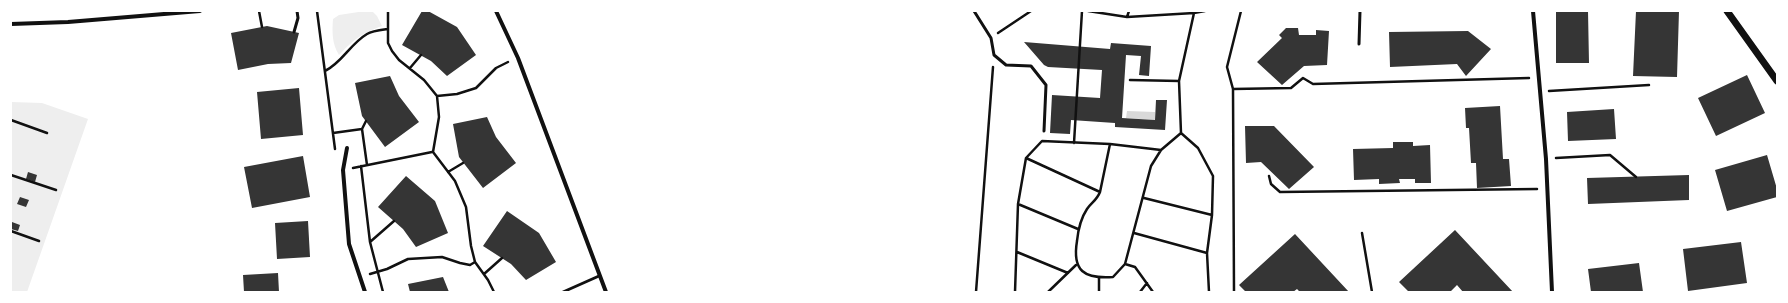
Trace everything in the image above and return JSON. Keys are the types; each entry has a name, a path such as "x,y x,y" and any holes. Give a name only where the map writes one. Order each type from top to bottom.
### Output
{"street":[{"path":"11,24 68,22 200,11"},
{"path":"496,11 518,58 606,292"},
{"path":"1533,11 1546,159 1552,292"},
{"path":"1727,11 1777,81"},
{"path":"347,148 343,170 349,244 365,292"}],"lane":[{"path":"294,32 298,18 297,11"},
{"path":"974,11 991,38 994,55 1006,65 1031,66 1046,85 1044,132"},
{"path":"1359,44 1360,11"},
{"path":"563,292 599,276"}],"path":[{"path":"259,11 262,27"},
{"path":"317,11 335,155"},
{"path":"388,11 388,43 392,51 424,80 437,96 439,117 433,152 455,181 466,207 471,246 475,262 494,292"},
{"path":"991,38 1031,11"},
{"path":"1074,143 1082,11"},
{"path":"1088,11 1128,17 1205,11"},
{"path":"1128,17 1129,11"},
{"path":"1234,292 1233,89 1227,67 1241,11"},
{"path":"1194,13 1179,81 1181,133 1198,148 1213,176 1212,215 1207,253 1209,292"},
{"path":"325,71 334,66 353,44 368,33 388,29"},
{"path":"410,68 421,55"},
{"path":"976,292 994,55"},
{"path":"437,96 457,94 476,88 496,68 518,58"},
{"path":"1233,89 1291,88 1303,78 1313,84 1540,78"},
{"path":"1130,80 1179,81"},
{"path":"1541,91 1649,85"},
{"path":"11,120 47,133"},
{"path":"366,121 362,129 367,165"},
{"path":"333,133 362,129"},
{"path":"1110,144 1100,192 1097,199 1087,209 1078,229 1074,256 1076,265 1086,274 1100,278 1113,277 1125,264 1144,198 1151,166 1161,150 1181,133"},
{"path":"1015,292 1018,204 1026,158 1042,141 1110,144 1161,150"},
{"path":"343,170 433,152"},
{"path":"1546,159 1610,155 1636,177"},
{"path":"1026,158 1100,192"},
{"path":"448,172 463,162"},
{"path":"360,166 370,242 383,292"},
{"path":"11,175 56,190"},
{"path":"1269,176 1271,184 1280,192 1548,189"},
{"path":"1144,198 1212,215"},
{"path":"1018,204 1078,229"},
{"path":"370,242 394,221"},
{"path":"11,231 39,241"},
{"path":"1134,233 1207,253"},
{"path":"1362,233 1372,292"},
{"path":"1017,252 1068,273"},
{"path":"360,277 387,269 408,259 442,257 470,265 475,262"},
{"path":"484,274 502,258"},
{"path":"1125,264 1135,267 1153,292"},
{"path":"1048,292 1076,265"},
{"path":"1099,292 1100,278"},
{"path":"1140,292 1147,283"}],"shaded area":[{"path":"372,11 377,16 382,26 369,31 358,38 339,55 333,38 333,19 339,15"},
{"path":"11,102 42,103 88,119 27,292 11,292"},
{"path":"1127,111 1155,112 1155,120 1126,118"}],"building":[{"path":"422,11 428,11 457,27 476,55 447,76 431,61 402,45"},
{"path":"1556,11 1588,11 1589,63 1556,63"},
{"path":"1636,11 1679,11 1677,77 1633,76"},
{"path":"267,26 299,33 291,63 268,64 238,70 231,33"},
{"path":"1286,28 1298,28 1299,35 1316,35 1316,30 1329,31 1327,65 1304,66 1282,85 1257,62 1282,38 1279,35"},
{"path":"1468,31 1491,49 1466,76 1457,64 1390,67 1389,32"},
{"path":"1024,42 1110,49 1111,43 1151,46 1149,76 1139,75 1141,56 1126,55 1122,118 1155,120 1156,100 1167,100 1165,130 1115,127 1115,123 1071,120 1070,134 1050,133 1052,95 1100,98 1102,70 1048,67 1044,65"},
{"path":"1747,75 1765,113 1716,136 1698,98"},
{"path":"390,76 399,96 419,122 385,147 362,116 355,83"},
{"path":"299,88 303,135 261,139 257,92"},
{"path":"1500,106 1503,159 1509,159 1511,186 1477,188 1476,163 1471,163 1469,128 1466,128 1465,108"},
{"path":"1614,109 1616,139 1568,141 1567,112"},
{"path":"487,117 496,137 516,163 483,188 459,157 453,124"},
{"path":"1245,126 1274,126 1314,167 1289,189 1261,162 1246,163"},
{"path":"1393,142 1413,142 1413,146 1430,145 1431,183 1415,183 1415,179 1399,179 1400,183 1379,184 1379,179 1354,180 1353,149 1393,148"},
{"path":"1767,155 1777,189 1777,197 1727,211 1715,170"},
{"path":"303,156 310,197 252,208 244,167"},
{"path":"28,172 37,175 35,182 26,179"},
{"path":"1689,175 1689,200 1588,204 1587,178"},
{"path":"406,176 435,201 448,233 416,247 403,229 378,207"},
{"path":"20,197 29,200 26,207 17,204"},
{"path":"507,211 539,233 556,262 526,280 511,264 483,246"},
{"path":"308,221 310,257 277,259 275,223"},
{"path":"12,222 20,225 18,231 11,229"},
{"path":"1455,230 1513,292 1463,292 1457,285 1450,292 1409,292 1399,282"},
{"path":"1295,234 1349,292 1300,292 1297,289 1293,292 1246,292 1239,285"},
{"path":"1741,242 1747,283 1688,291 1683,249"},
{"path":"1639,263 1643,292 1591,292 1588,269"},
{"path":"278,273 279,292 244,292 243,275"},
{"path":"443,277 449,292 410,292 408,284"}]}
